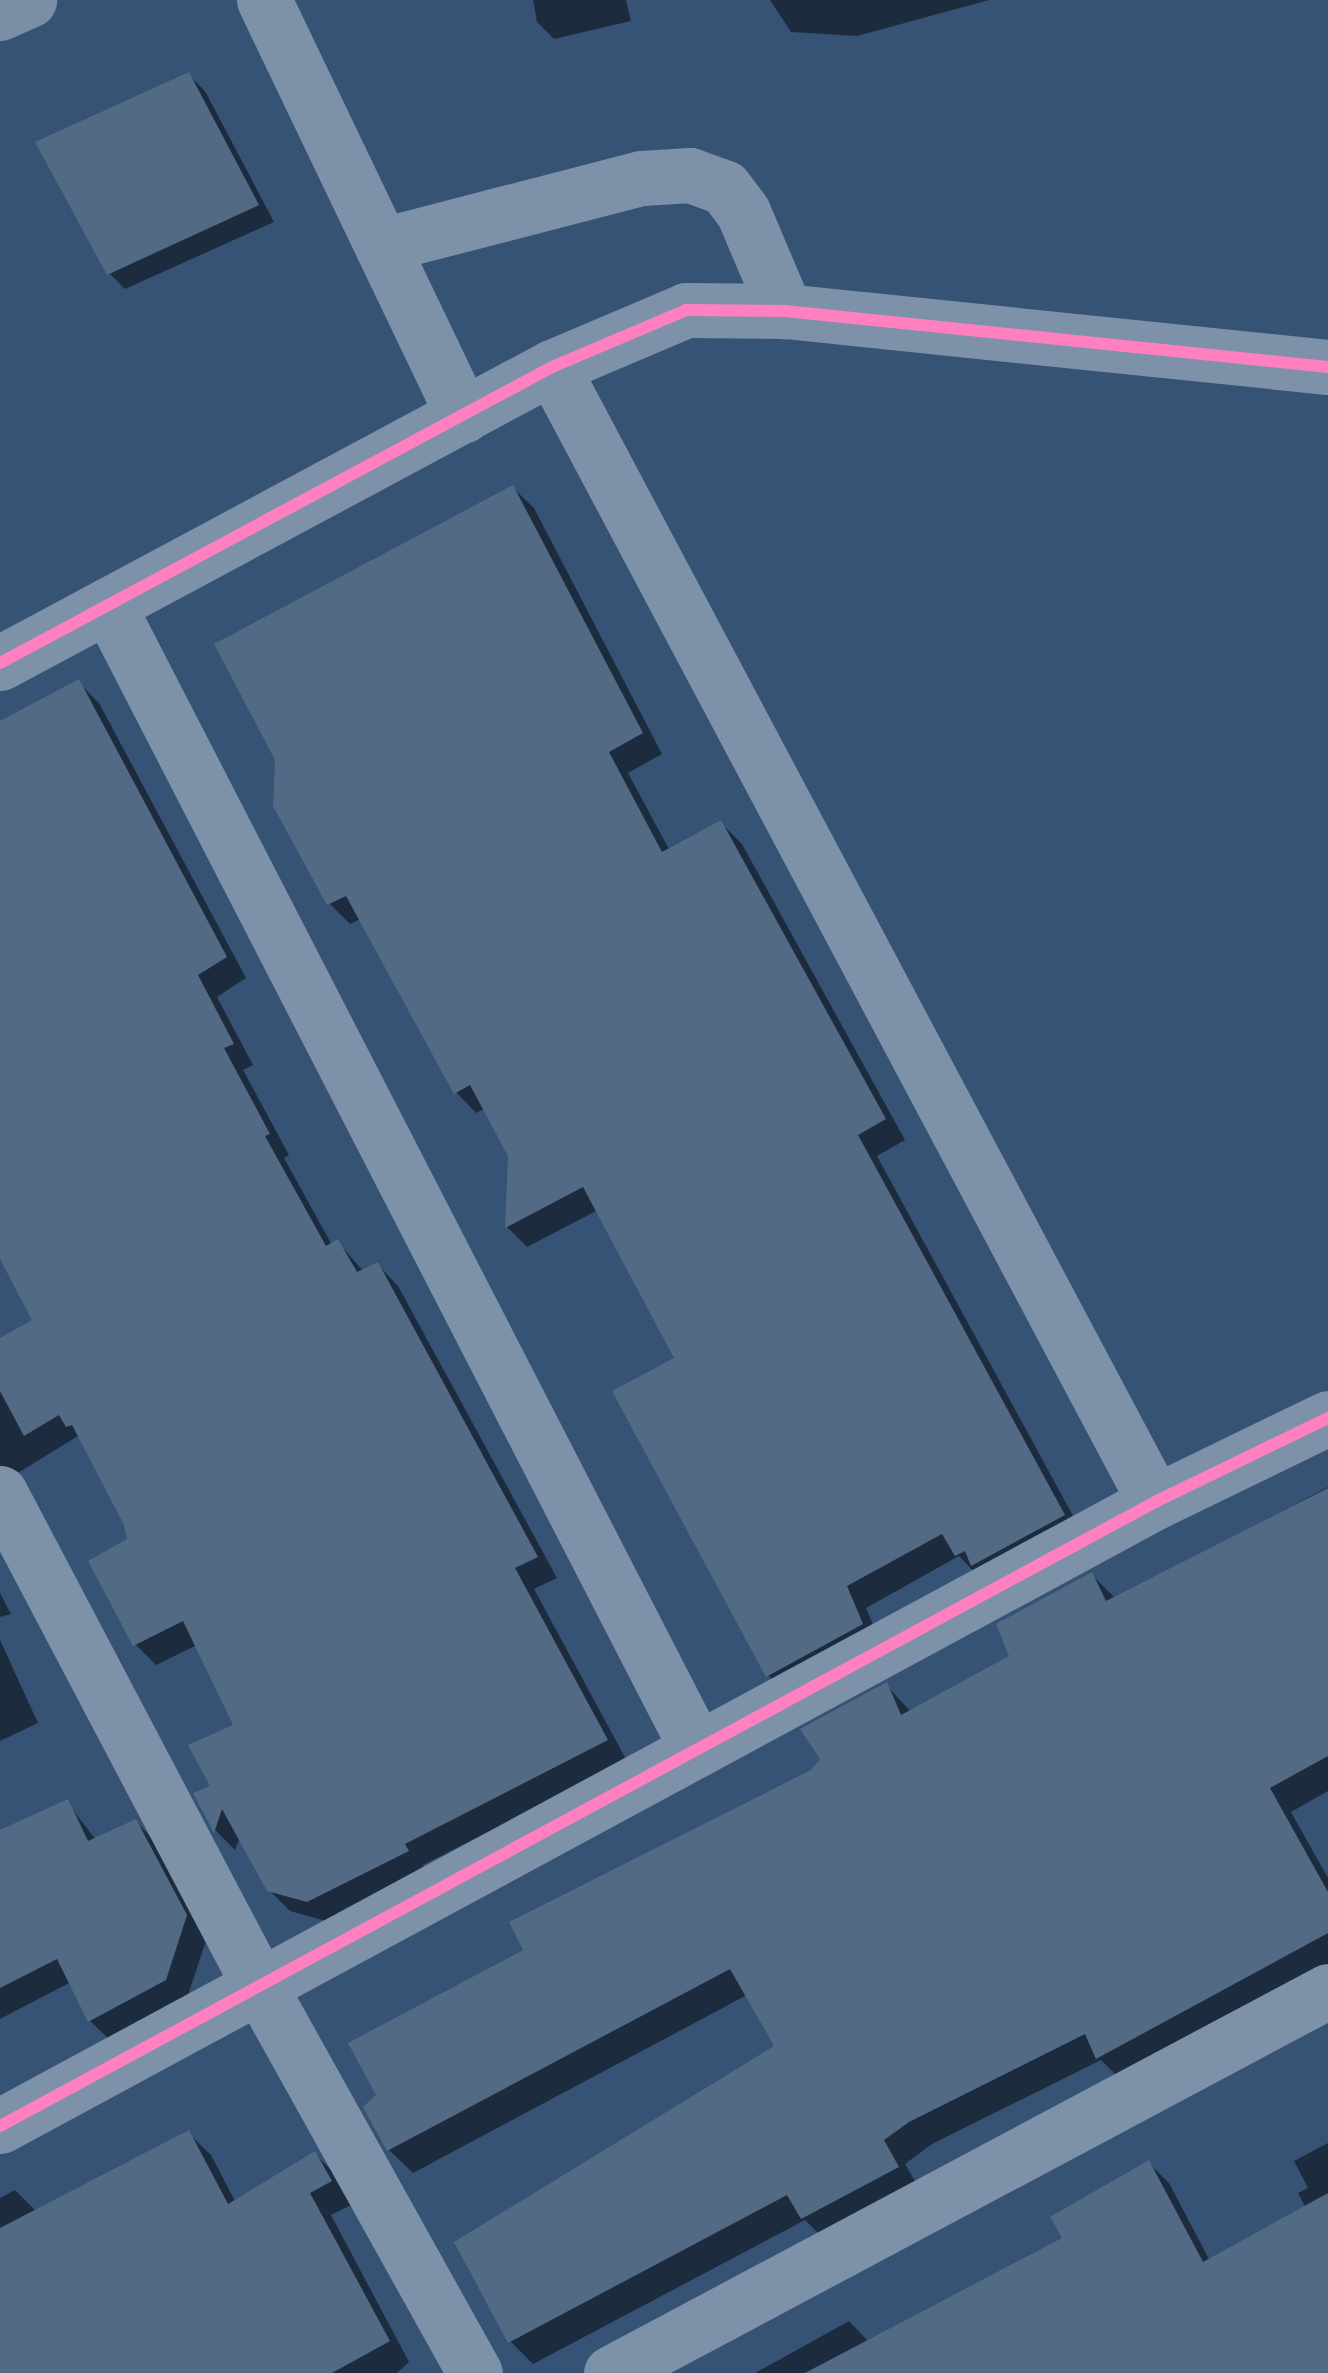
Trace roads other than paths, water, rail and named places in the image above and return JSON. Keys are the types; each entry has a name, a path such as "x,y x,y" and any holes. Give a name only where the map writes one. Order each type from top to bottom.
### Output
{"main road":[{"path":"0,13 30,0"}],"street":[{"path":"264,0 462,416"},
{"path":"382,245 642,178 690,175 725,188 743,212 785,311"},
{"path":"0,664 552,367 686,310 785,311 1328,367"},
{"path":"552,367 1156,1502"},
{"path":"108,604 698,1749"},
{"path":"0,2126 1156,1502 1328,1418"},
{"path":"0,1493 260,1987 475,2373"},
{"path":"611,2373 1328,1991"}]}
